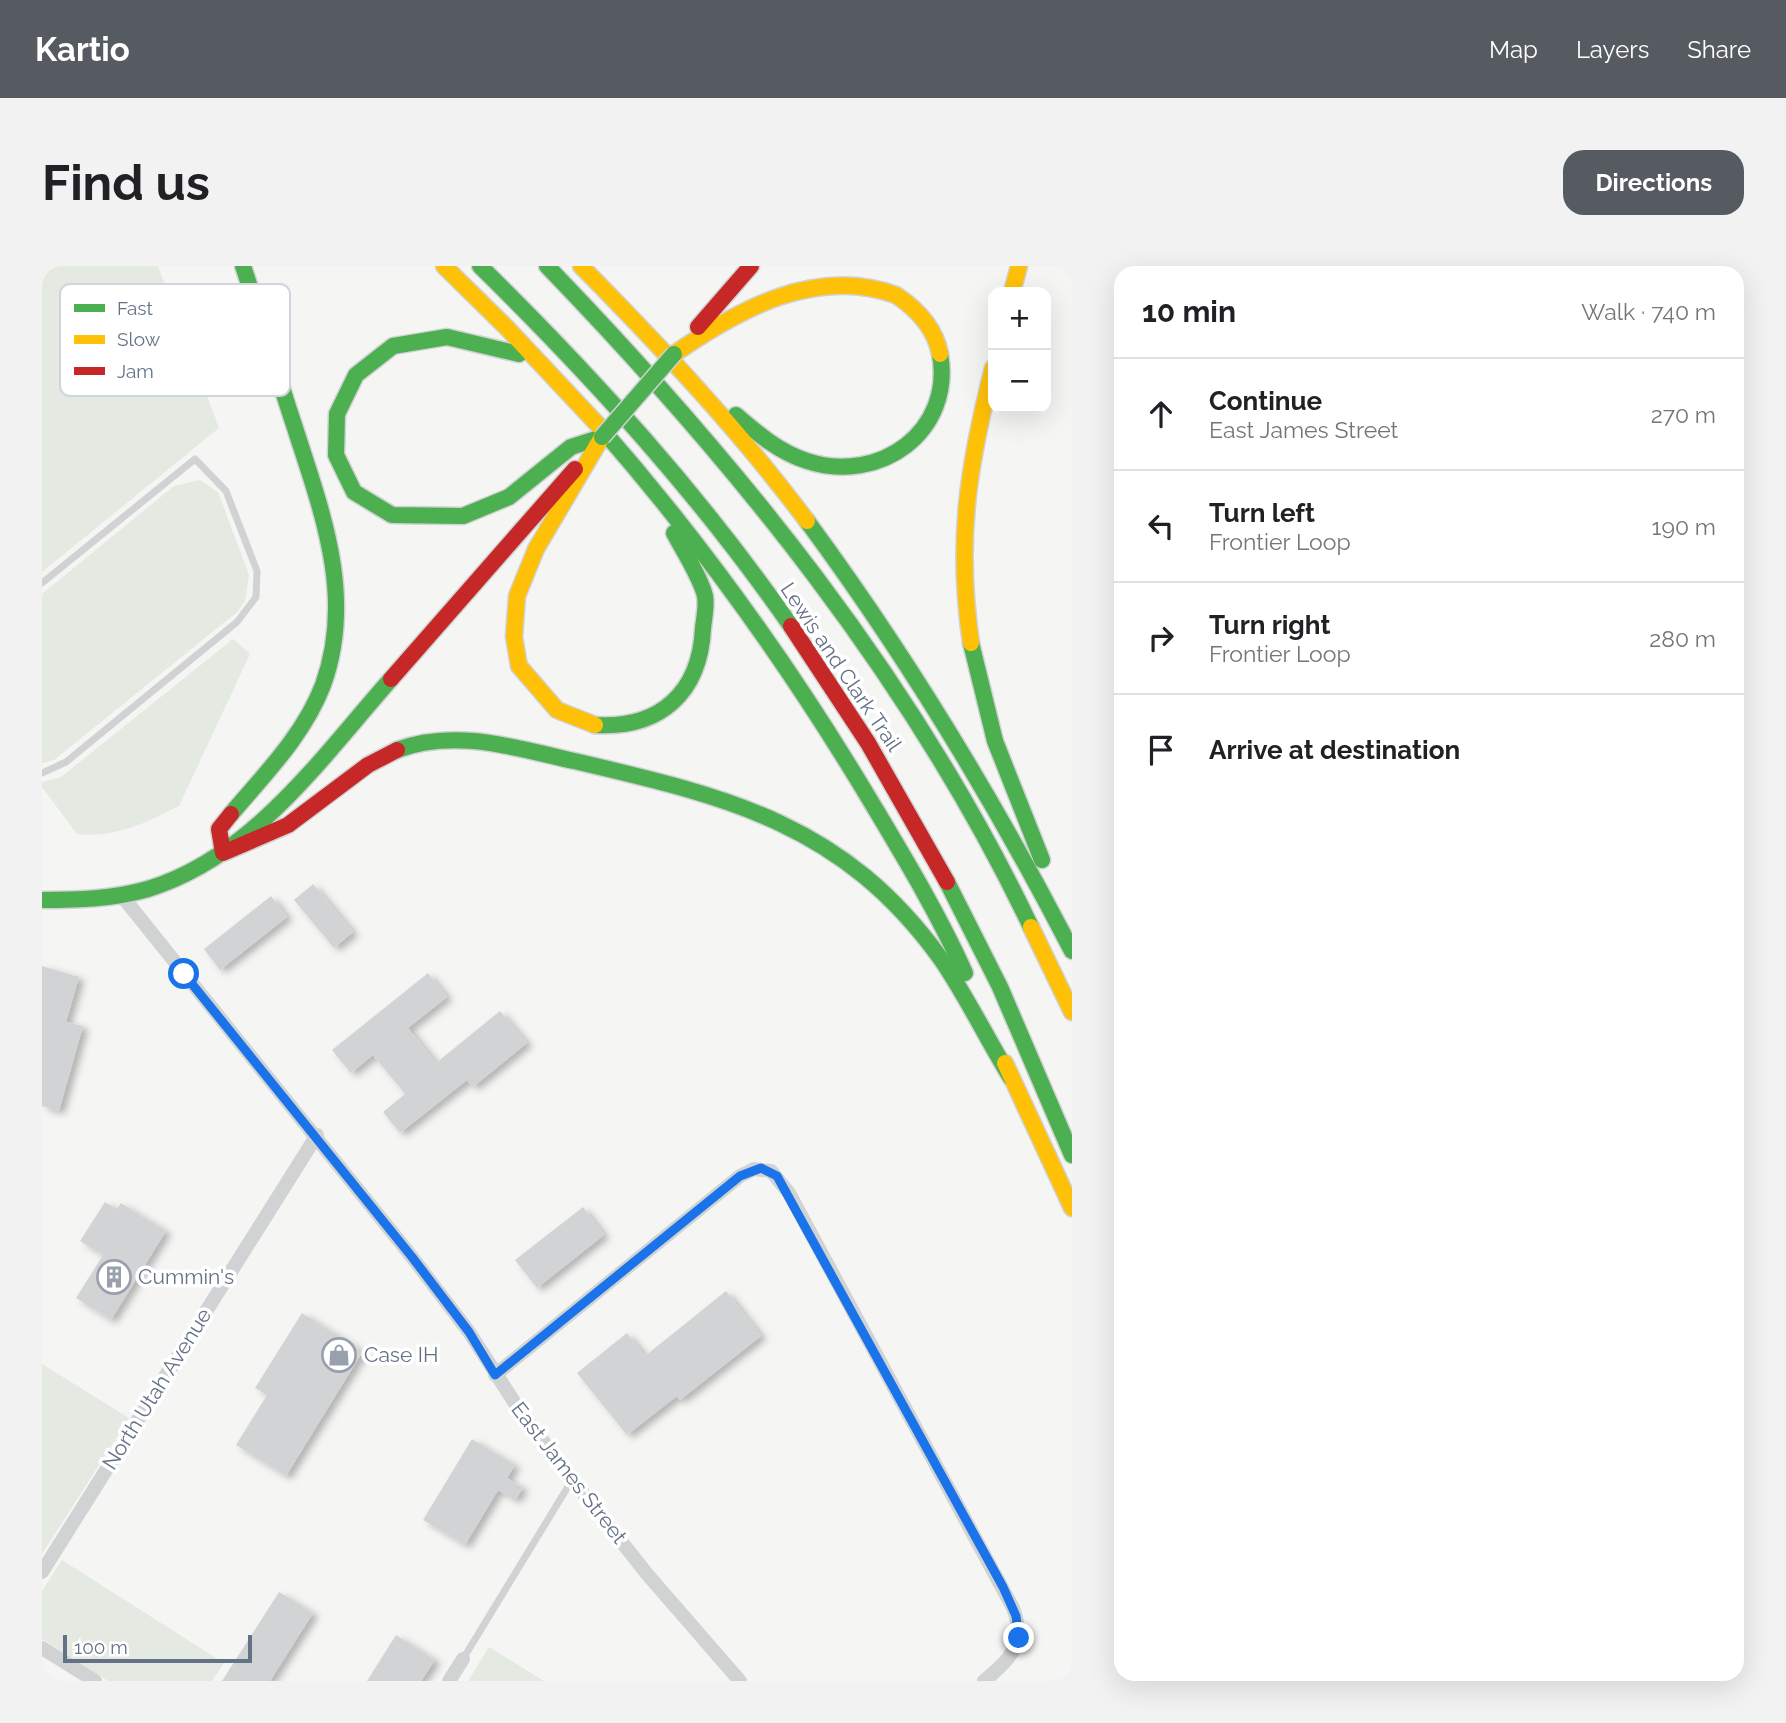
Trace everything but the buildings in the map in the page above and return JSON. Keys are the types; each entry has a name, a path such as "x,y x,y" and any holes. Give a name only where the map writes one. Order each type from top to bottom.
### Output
{"main road":[{"path":"243,266 249,284"},
{"path":"444,266 560,383 681,523 747,608 837,743 939,919 1072,1209"},
{"name":"Lewis and Clark Trail","path":"480,266 579,365 673,471 712,518 784,617 876,756 964,914 1020,1029 1072,1155"},
{"name":"Lewis and Clark Trail","path":"547,266 706,438 798,552 857,636 947,777 1007,880 1072,1012"},
{"path":"581,266 687,373 803,517 908,664 1002,816 1072,951"},
{"path":"598,266 638,321"},
{"path":"223,853 258,825 290,794 567,488 602,438 751,266"},
{"path":"1013,287 1019,266"},
{"path":"687,373 777,448 800,459 836,467 864,467 902,452 923,430 939,399 941,360 928,324 901,293 875,279 844,273 809,276 708,317"},
{"path":"708,317 720,277"},
{"path":"430,322 477,330 520,355 543,375 560,383"},
{"path":"398,328 376,338 355,358 338,388 332,416 341,463 349,477 370,500 401,516 435,520 450,518 501,503 572,446 602,438"},
{"path":"988,390 968,478 964,520 964,563 970,637 979,688 995,742 1072,937"},
{"path":"223,853 219,829 285,750 323,687 337,635 337,580 324,520 284,396"},
{"path":"567,488 536,549 517,596 514,637 519,666 557,710 596,726 634,724 666,710 690,683 702,654 705,596 671,525 645,483"},
{"path":"42,900 91,900 122,895 172,880 223,853 287,826 360,770 407,745 428,741 487,744 723,797 755,808 811,836 850,863 896,904 942,961 1011,1078"}],"street":[{"name":"East James Street","path":"122,895 163,951 317,1135 448,1305 495,1375 572,1479 647,1574 740,1681"},
{"name":"North Utah Avenue","path":"42,1572 317,1135"},
{"path":"495,1375 740,1176 754,1168 771,1171 789,1193 1013,1608 1019,1631 1017,1646 1007,1661 984,1681"},
{"path":"42,1648 95,1681"},
{"path":"449,1681 463,1659"}],"lane":[{"path":"42,583 195,459 226,491 258,580 253,604 237,622 66,762 42,773"},
{"path":"463,1659 572,1479"}],"shaded area":[{"path":"42,266 158,266 165,284 60,284 60,396 207,396 219,428 42,572"},
{"path":"200,480 218,492 249,575 245,601 237,612 54,760 42,763 42,594 174,486"},
{"path":"233,639 250,654 179,806 117,831 77,834 42,787 42,782 61,777"},
{"path":"42,1364 129,1418 42,1554"},
{"path":"62,1560 224,1663 212,1681 108,1681 42,1639 42,1591"},
{"path":"489,1647 544,1681 468,1681"}],"traffic: fast":[{"path":"243,266 249,284"},
{"path":"480,266 605,395 683,484 791,626"},
{"path":"547,266 686,418 753,496 816,577 876,661 932,747 984,835 1031,927"},
{"path":"519,354 447,337 393,346 356,375 337,414 336,455 354,492 392,515 463,516 509,497 571,447 602,437"},
{"path":"602,437 674,354"},
{"path":"736,415 778,448 807,461 834,466 861,465 885,458 906,445 923,428 935,407 941,382 940,354"},
{"path":"231,814 282,754 305,721 323,685 332,652 336,620 331,555 315,491 285,396"},
{"path":"599,426 709,561 809,702 908,864 965,973"},
{"path":"807,521 915,677 1012,839 1072,951"},
{"path":"595,725 639,721 657,713 685,688 694,671 700,651 706,600 696,573 674,533"},
{"path":"971,643 995,741 1042,860"},
{"path":"42,900 95,898 148,889 186,874 220,854 283,802 391,679"},
{"path":"397,750 419,744 463,740 508,746 683,788 778,822 822,846 864,876 903,913 941,959 1011,1078"},
{"path":"947,882 1000,987 1072,1155"}],"traffic: slow":[{"path":"444,266 507,328 599,426"},
{"path":"581,266 698,390 754,454 807,521"},
{"path":"1013,287 1019,266"},
{"path":"674,354 752,308 808,289 837,286 866,287 896,295 924,320 934,336 940,354"},
{"path":"971,643 965,571 967,504 977,438 988,390"},
{"path":"595,725 557,710 519,666 514,637 517,596 536,549 602,437"},
{"path":"1031,927 1072,1012"},
{"path":"1005,1063 1072,1208"}],"traffic: jam":[{"path":"698,327 751,266"},
{"path":"391,679 575,469"},
{"path":"791,626 868,743 947,882"},
{"path":"231,814 219,829 223,853 288,825 368,765 397,750"}],"place":[{"name":"Cummin's","path":"114,1277"},
{"name":"Case IH","path":"339,1355"}],"route":[{"path":"184,974 317,1135 412,1257 469,1332 495,1375 740,1176 754,1168 771,1171 789,1193 1003,1587 1016,1616 1019,1638"}]}
